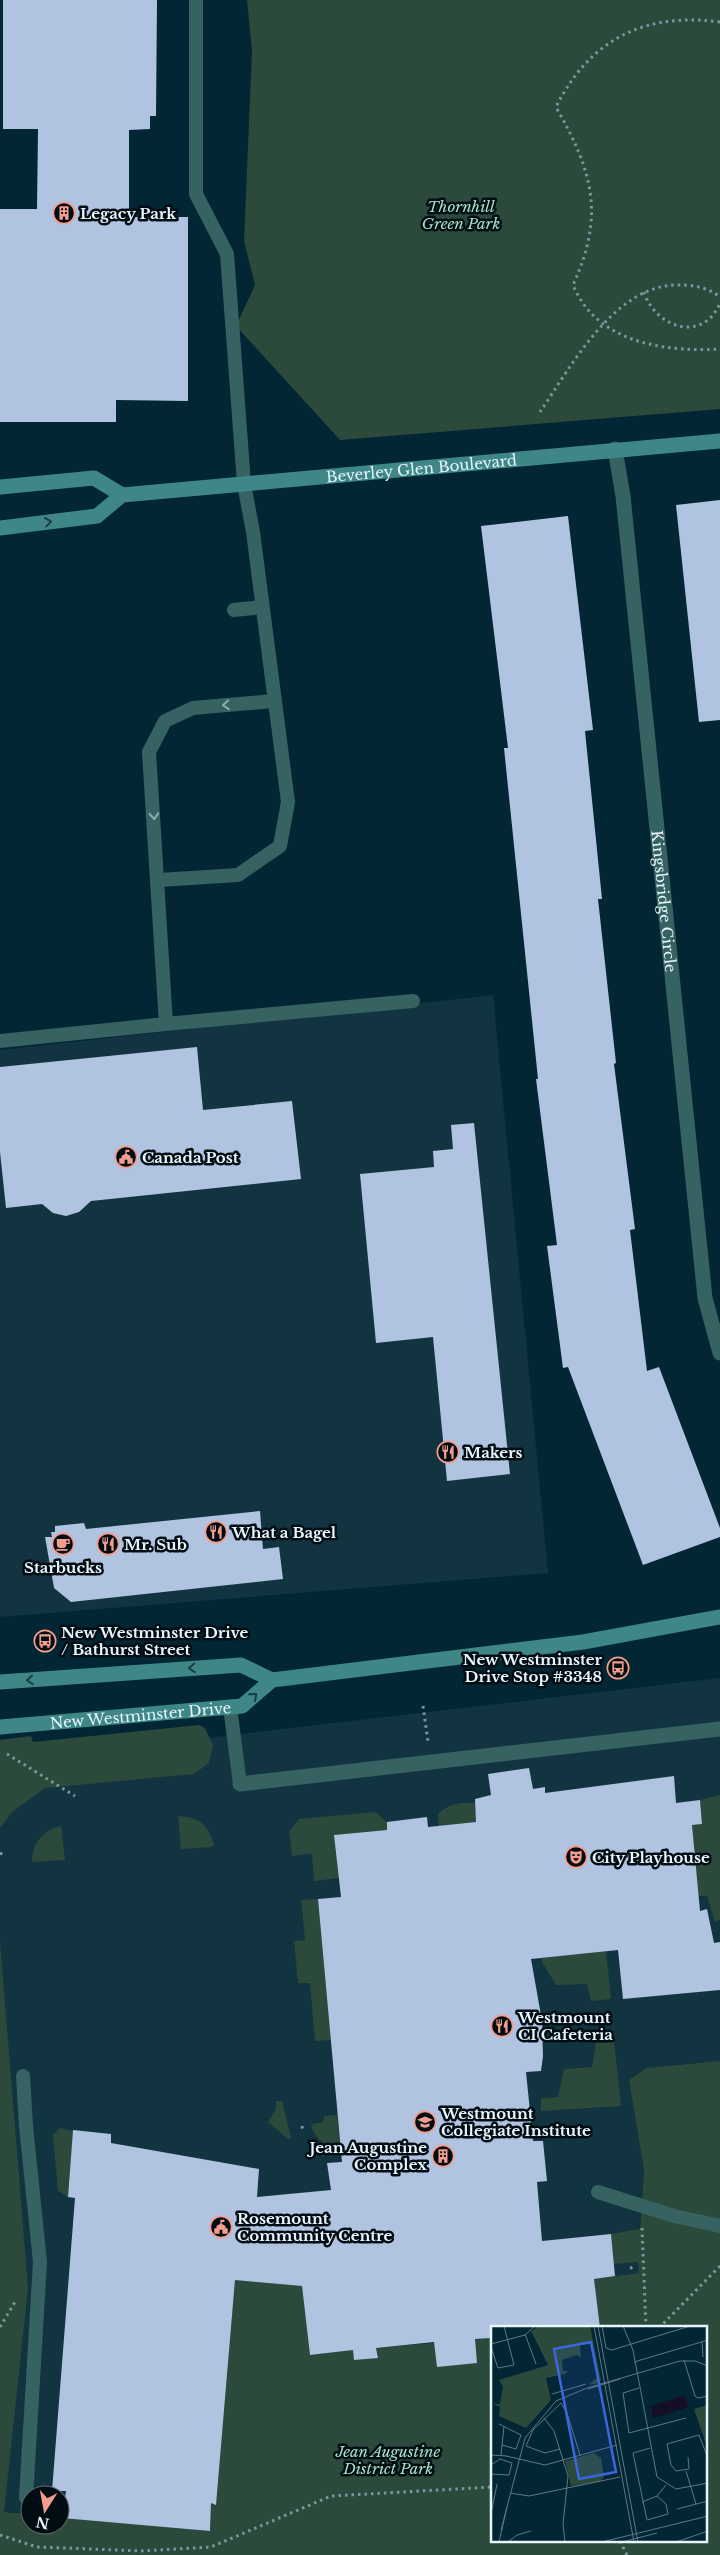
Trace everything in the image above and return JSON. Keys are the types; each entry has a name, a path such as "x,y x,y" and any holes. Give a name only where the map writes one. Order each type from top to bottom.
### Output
{"street":[{"name":"Beverley Glen Boulevard","path":"122,495 720,441"},
{"name":"Kingsbridge Circle","path":"615,449 625,516 705,1298 720,1353"},
{"path":"0,487 94,478 122,495 97,516 0,528"},
{"path":"0,1682 240,1665 272,1680 583,1642 720,1617"},
{"name":"New Westminster Drive","path":"0,1727 242,1706 272,1680"},
{"path":"240,1784 720,1729"}],"lane":[{"path":"159,880 238,875 280,846 288,802 253,532 244,484 227,254 196,194 196,0"},
{"path":"234,610 262,607"},
{"path":"166,1024 159,880 149,752 165,721 192,708 274,701"},
{"path":"0,1041 413,1001"},
{"path":"230,1707 240,1784"},
{"path":"24,2076 26,2126 40,2262 27,2485"},
{"path":"598,2192 720,2226"}],"path":[{"path":"720,22 698,19 672,20 642,26 616,39 586,60 568,82 556,107 579,149 588,177 592,210 590,237 583,262 573,285 578,298 588,312 604,326 640,342 663,348 720,349"},
{"path":"540,412 586,345 617,310 644,292 667,284 694,285 720,297"},
{"path":"644,292 654,312 669,322 681,326 705,323 720,304"},
{"path":"423,1706 431,1762"},
{"path":"7,1754 75,1796"},
{"path":"0,1853 4,1855"},
{"path":"302,2126 303,2131"},
{"path":"641,2205 646,2326"},
{"path":"661,2326 720,2266"},
{"path":"0,2535 37,2547 141,2551 211,2548 331,2496 491,2487"},
{"path":"620,2542 627,2555"}],"shaded area":[{"path":"493,995 548,1573 0,1617 0,1050"},
{"path":"720,1678 720,2061 646,2068 629,2080 644,2171 639,2237 642,2326 491,2326 491,2363 225,2533 70,2517 70,2485 20,2485 20,2513 0,2511 0,1762"}],"green space":[{"name":"Thornhill Green Park","path":"247,0 720,0 720,409 340,440 236,326 255,285 244,241 252,51"},
{"path":"199,1725 205,1728 213,1745 209,1763 194,1774 45,1788 13,1811 0,1828 0,1740 31,1736 33,1742"},
{"path":"720,1795 720,1920 715,1922 707,1896 698,1896 692,1825 702,1824 700,1800"},
{"path":"462,1803 475,1803 477,1822 439,1826 438,1814 443,1809"},
{"path":"375,1812 387,1822 387,1830 335,1835 339,1878 314,1881 312,1854 292,1856 289,1831 299,1819"},
{"path":"178,1816 192,1818 202,1823 214,1844 212,1847 181,1849"},
{"path":"61,1826 65,1860 32,1862 36,1843 40,1838 49,1831"},
{"path":"318,1899 331,2040 315,2041 310,1983 298,1983 294,1941 305,1940 301,1900"},
{"name":"Jean Augustine District Park","path":"0,1942 28,2288 4,2512 20,2513 20,2535 70,2535 70,2517 210,2531 211,2503 216,2504 235,2280 302,2286 310,2355 353,2350 354,2360 378,2357 376,2348 491,2338 491,2542 708,2542 708,2326 599,2326 594,2279 639,2273 638,2262 614,2264 611,2234 640,2229 644,2171 629,2080 646,2068 720,2061 720,2555 0,2555"},
{"path":"606,1951 611,1999 591,2001 587,1984 556,1985 540,1958"},
{"path":"614,2042 621,2106 541,2111 541,2098 558,2097 564,2069 592,2067 596,2043"},
{"path":"276,2101 282,2101 291,2138 288,2139 268,2122 276,2109"},
{"path":"337,2115 341,2151 322,2142 315,2134 311,2124 323,2122 324,2116"},
{"path":"60,2128 73,2131 68,2197 58,2191 53,2135"}],"building":[{"name":"Legacy Park","path":"3,0 157,0 156,116 150,116 150,129 129,130 129,217 188,217 188,401 116,400 116,422 0,422 0,209 37,209 38,129 3,129"},
{"path":"720,500 720,720 699,722 676,505"},
{"path":"568,516 593,730 585,731 602,899 598,899 616,1063 614,1064 635,1229 630,1230 647,1371 659,1367 720,1528 720,1537 643,1565 568,1367 563,1368 547,1246 557,1245 536,1079 538,1079 504,748 508,748 481,526"},
{"path":"197,1047 203,1110 292,1101 301,1179 91,1201 79,1212 66,1216 53,1213 42,1204 6,1208 0,1152 0,1067"},
{"path":"474,1123 510,1474 447,1481 433,1337 376,1343 360,1174 434,1167 433,1151 453,1149 451,1125"},
{"path":"260,1511 263,1549 279,1547 283,1579 71,1602 54,1588 45,1537 52,1537 51,1532 55,1532 55,1526 84,1523 86,1529"},
{"name":"Jean Augustine Complex","path":"529,1768 533,1789 545,1787 545,1793 674,1776 676,1803 700,1800 702,1824 692,1825 700,1911 707,1909 714,1943 720,1942 720,1990 623,1999 618,1950 531,1959 542,2021 543,2056 541,2071 526,2072 533,2141 543,2141 547,2181 537,2182 542,2241 611,2234 615,2276 594,2279 600,2326 491,2326 491,2338 475,2339 477,2363 437,2367 434,2342 376,2348 378,2358 354,2360 353,2350 310,2355 302,2286 235,2280 216,2505 211,2503 210,2531 70,2519 70,2485 52,2485 75,2198 68,2197 73,2130 111,2134 111,2143 259,2169 257,2197 331,2190 327,2163 342,2162 318,1899 341,1897 334,1835 387,1830 387,1822 427,1817 428,1827 476,1822 475,1799 491,1795 488,1774"}],"place":[{"name":"Legacy Park","path":"64,213"},
{"name":"Canada Post","path":"126,1157"},
{"name":"Makers","path":"448,1452"},
{"name":"What a Bagel","path":"216,1532"},
{"name":"Starbucks","path":"63,1544"},
{"name":"Mr. Sub","path":"108,1544"},
{"name":"New Westminster Drive / Bathurst Street","path":"45,1641"},
{"name":"New Westminster Drive Stop #3348","path":"618,1668"},
{"name":"City Playhouse","path":"576,1857"},
{"name":"Westmount CI Cafeteria","path":"502,2026"},
{"name":"Westmount Collegiate Institute","path":"425,2122"},
{"name":"Jean Augustine Complex","path":"443,2156"},
{"name":"Rosemount Community Centre","path":"221,2227"}]}
